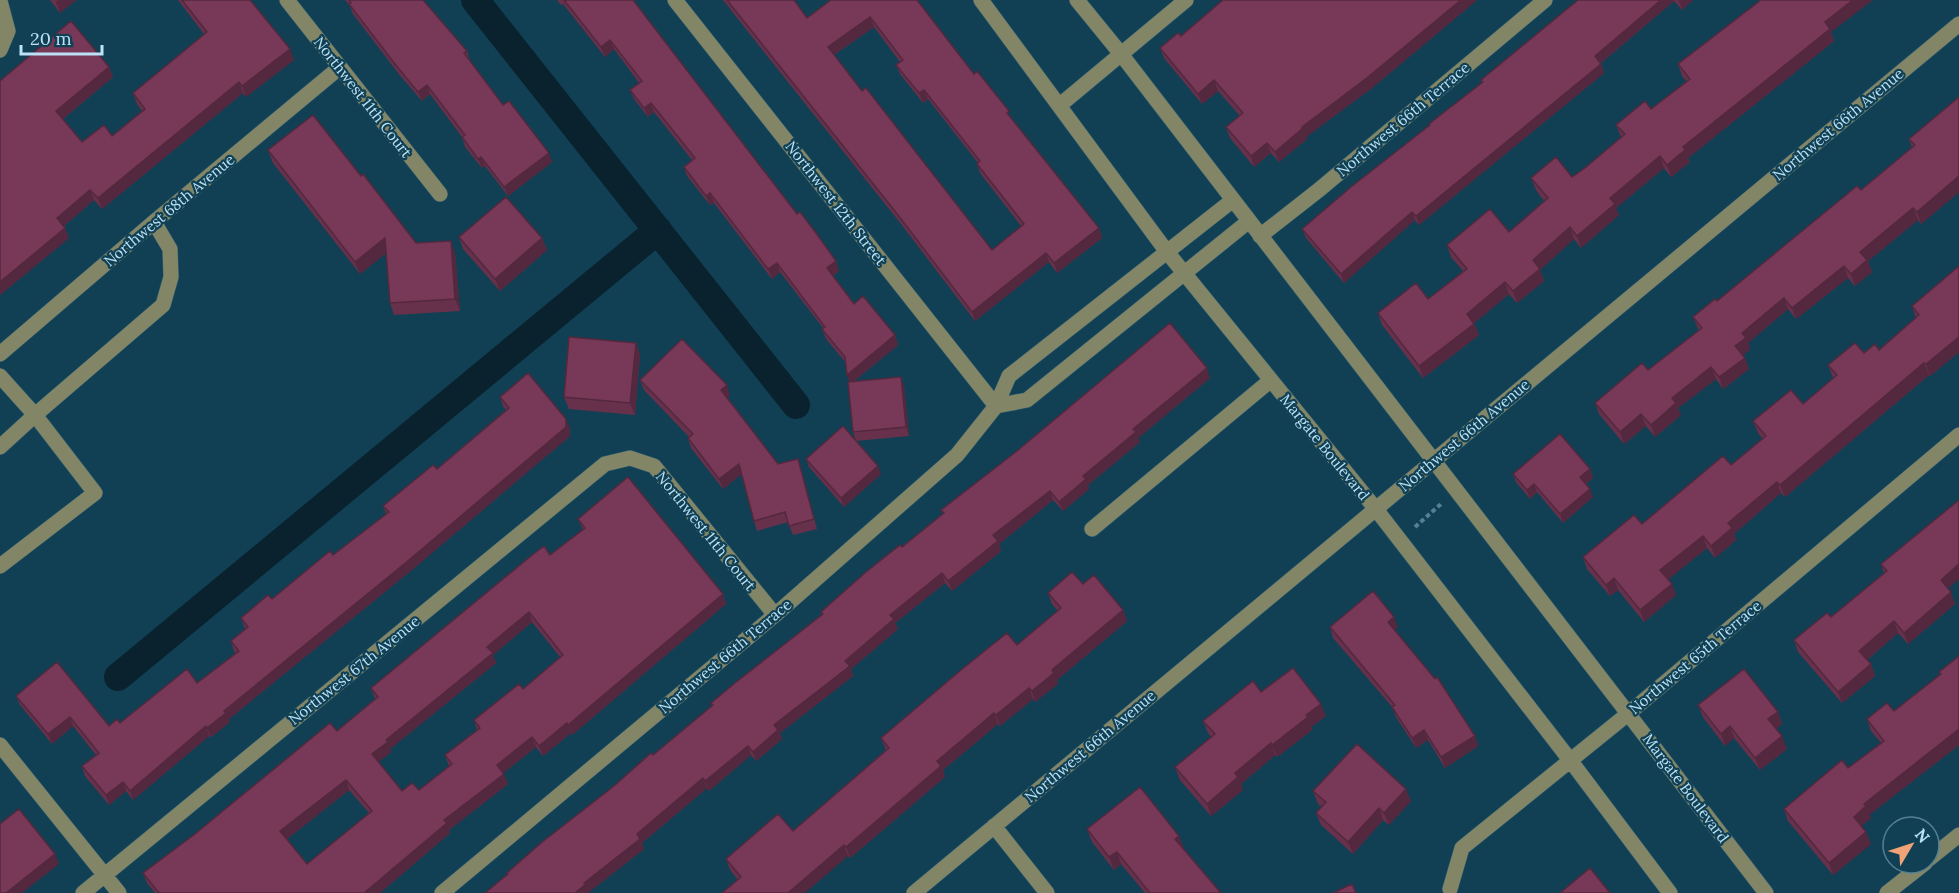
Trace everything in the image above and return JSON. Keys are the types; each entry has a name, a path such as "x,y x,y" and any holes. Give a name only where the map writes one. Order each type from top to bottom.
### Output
{"street":[{"name":"Northwest 11th Court","path":"286,0 440,194"},
{"name":"Northwest 12th Street","path":"675,0 996,406"},
{"name":"Margate Boulevard","path":"981,0 1167,252 1375,508 1670,893"},
{"name":"Margate Boulevard","path":"1077,0 1121,54 1766,893"},
{"path":"1060,105 1186,0"},
{"name":"Northwest 66th Terrace","path":"1260,236 1320,189 1545,0"},
{"path":"0,1 8,31 0,50"},
{"name":"Northwest 66th Avenue","path":"914,893 1959,24"},
{"name":"Northwest 68th Avenue","path":"0,354 339,68"},
{"name":"Northwest 66th Terrace","path":"442,893 775,615 957,455 996,406 1009,376 1233,200"},
{"path":"996,406 1027,400 1249,221"},
{"path":"0,447 163,305 171,277 170,249 154,222"},
{"path":"0,376 35,415 95,493 0,566"},
{"path":"1092,529 1271,380"},
{"name":"Northwest 65th Terrace","path":"1450,889 1462,848 1629,713 1959,435"},
{"name":"Northwest 11th Court","path":"630,458 654,466 775,615"},
{"name":"Northwest 67th Avenue","path":"83,893 605,464 630,458"},
{"path":"0,745 119,893"},
{"path":"994,826 1047,893"},
{"path":"1941,849 1959,835"},
{"path":"1887,893 1909,875"}],"path":[{"path":"1414,528 1444,502"}],"building":[{"path":"182,0 250,0 290,49 242,86 239,82 98,198 90,190 57,218 65,228 0,282 0,81 71,21 109,67 56,111 82,142 104,125 112,136 145,109 133,93 207,32"},
{"path":"349,0 423,0 467,51 464,53 503,105 509,101 549,153 504,187 481,157 478,159 462,137 465,135 427,85 418,92 349,4 351,3"},
{"path":"564,0 633,0 797,214 800,212 816,233 836,261 827,268 854,304 863,296 895,335 847,375 845,357 822,329 825,327 777,263 768,269 710,193 706,196 684,167 695,158 651,103 644,108 630,90 642,81 610,40 601,47"},
{"path":"727,0 794,0 807,18 831,0 917,0 974,74 977,71 1009,111 1007,113 1099,228 1054,263 1046,253 972,312","holes":["870,17 903,60 896,65 919,93 924,90 980,161 977,164 1024,224 992,250 866,88 862,91 828,47"]},
{"path":"1223,0 1461,0 1368,77 1302,127 1275,152 1267,143 1251,156 1226,127 1243,113 1214,80 1198,94 1160,48 1178,33 1181,36"},
{"path":"1578,0 1661,0 1595,56 1601,64 1416,216 1412,212 1341,274 1302,229 1483,82 1481,80"},
{"path":"1761,0 1853,0 1825,22 1830,29 1683,147 1685,150 1667,165 1660,156 1610,198 1615,204 1577,236 1570,227 1533,260 1540,269 1513,291 1505,282 1467,314 1474,324 1419,366 1378,313 1416,283 1428,299 1467,269 1447,245 1490,209 1509,232 1548,198 1531,178 1556,157 1572,177 1585,168 1625,134 1616,125 1645,101 1651,109 1690,79 1678,64"},
{"path":"1959,97 1959,176 1917,212 1913,208 1860,252 1867,260 1851,274 1844,266 1792,308 1784,298 1742,333 1746,338 1735,346 1745,358 1719,377 1711,367 1672,398 1676,403 1651,425 1641,414 1620,432 1595,403 1642,363 1648,370 1702,328 1693,317 1715,299 1717,301 1857,186 1861,190 1915,145 1909,139"},
{"path":"313,115 361,176 363,174 416,243 451,241 455,299 390,303 385,238 355,262 268,150"},
{"path":"506,197 542,238 495,279 459,237"},
{"path":"1959,266 1959,337 1926,364 1924,363 1780,485 1777,482 1728,523 1732,528 1711,546 1703,536 1660,570 1672,584 1640,610 1614,578 1606,585 1583,557 1634,515 1642,524 1723,456 1731,465 1766,436 1753,421 1791,390 1803,404 1837,375 1828,365 1855,343 1864,353 1875,344 1879,350 1919,315 1912,306"},
{"path":"1170,323 1207,368 1133,429 1136,432 1083,476 1086,479 1059,502 1050,491 993,535 998,541 948,581 942,573 890,615 894,619 845,661 850,666 774,725 778,730 753,752 748,746 705,781 703,778 637,834 640,839 584,883 586,884 575,893 485,893 541,843 614,786 651,753 653,755 713,705 711,703 735,683 823,614 821,612 866,572 944,513 941,510 1017,451"},
{"path":"569,337 636,343 630,403 564,397"},
{"path":"682,339 727,385 721,390 778,464 798,459 814,519 789,526 785,512 754,521 739,464 719,479 688,438 693,434 640,380"},
{"path":"528,373 566,419 566,427 130,791 123,782 106,795 82,766 99,753 70,717 48,734 16,696 57,662 109,726 117,719 120,723 187,669 197,683 239,651 231,641 248,627 241,618 268,595 272,599 330,551 333,555 389,512 383,506 433,465 437,469 509,408 500,397"},
{"path":"901,377 906,427 853,432 848,382"},
{"path":"843,426 878,466 841,498 806,459"},
{"path":"1560,434 1590,469 1580,477 1590,489 1560,514 1534,484 1527,490 1513,474"},
{"path":"628,477 723,594 568,725 567,723 539,746 532,737 497,765 504,774 444,820 447,823 364,893 159,893 143,873 195,834 330,723 337,731 378,697 371,688 531,556 544,546 550,555 585,528 578,519","holes":["529,612 563,655 523,689 519,684 474,720 480,728 445,755 452,764 419,790 412,783 402,791 372,754 493,653 487,647","346,780 372,811 307,864 280,831"]},
{"path":"1959,500 1959,564 1941,580 1951,592 1904,633 1894,621 1859,651 1871,664 1838,692 1794,640 1827,613 1831,617 1887,571 1881,564"},
{"path":"1072,572 1083,584 1094,575 1123,610 1052,670 1054,673 1032,691 1029,688 996,715 994,713 937,761 941,766 788,893 722,893 741,877 726,859 778,814 793,831 889,748 881,738 961,670 1007,633 1017,645 1061,608 1048,593"},
{"path":"1373,591 1394,617 1388,622 1435,679 1437,677 1475,736 1441,757 1424,730 1412,738 1392,707 1395,705 1330,627"},
{"path":"1959,656 1959,729 1864,804 1866,806 1854,817 1866,832 1829,863 1784,809 1842,760 1848,768 1884,741 1867,719 1887,703 1894,711 1941,674 1939,672"},
{"path":"1293,668 1321,704 1306,715 1308,717 1272,745 1271,743 1235,773 1238,777 1207,804 1175,767 1215,734 1203,721 1253,681 1261,692"},
{"path":"1744,669 1778,712 1768,719 1782,736 1755,758 1730,726 1721,734 1698,705"},
{"path":"1357,744 1406,789 1384,813 1379,808 1348,842 1316,813 1326,802 1313,791"},
{"path":"1140,787 1179,836 1175,839 1221,893 1150,893 1117,852 1109,857 1087,829"},
{"path":"19,809 55,854 6,893 0,893 0,824"},
{"path":"1590,868 1610,893 1560,893"},
{"path":"1352,884 1356,893 1333,893"}],"waterway":[{"path":"475,0 796,405"},
{"path":"118,677 658,230"}]}
